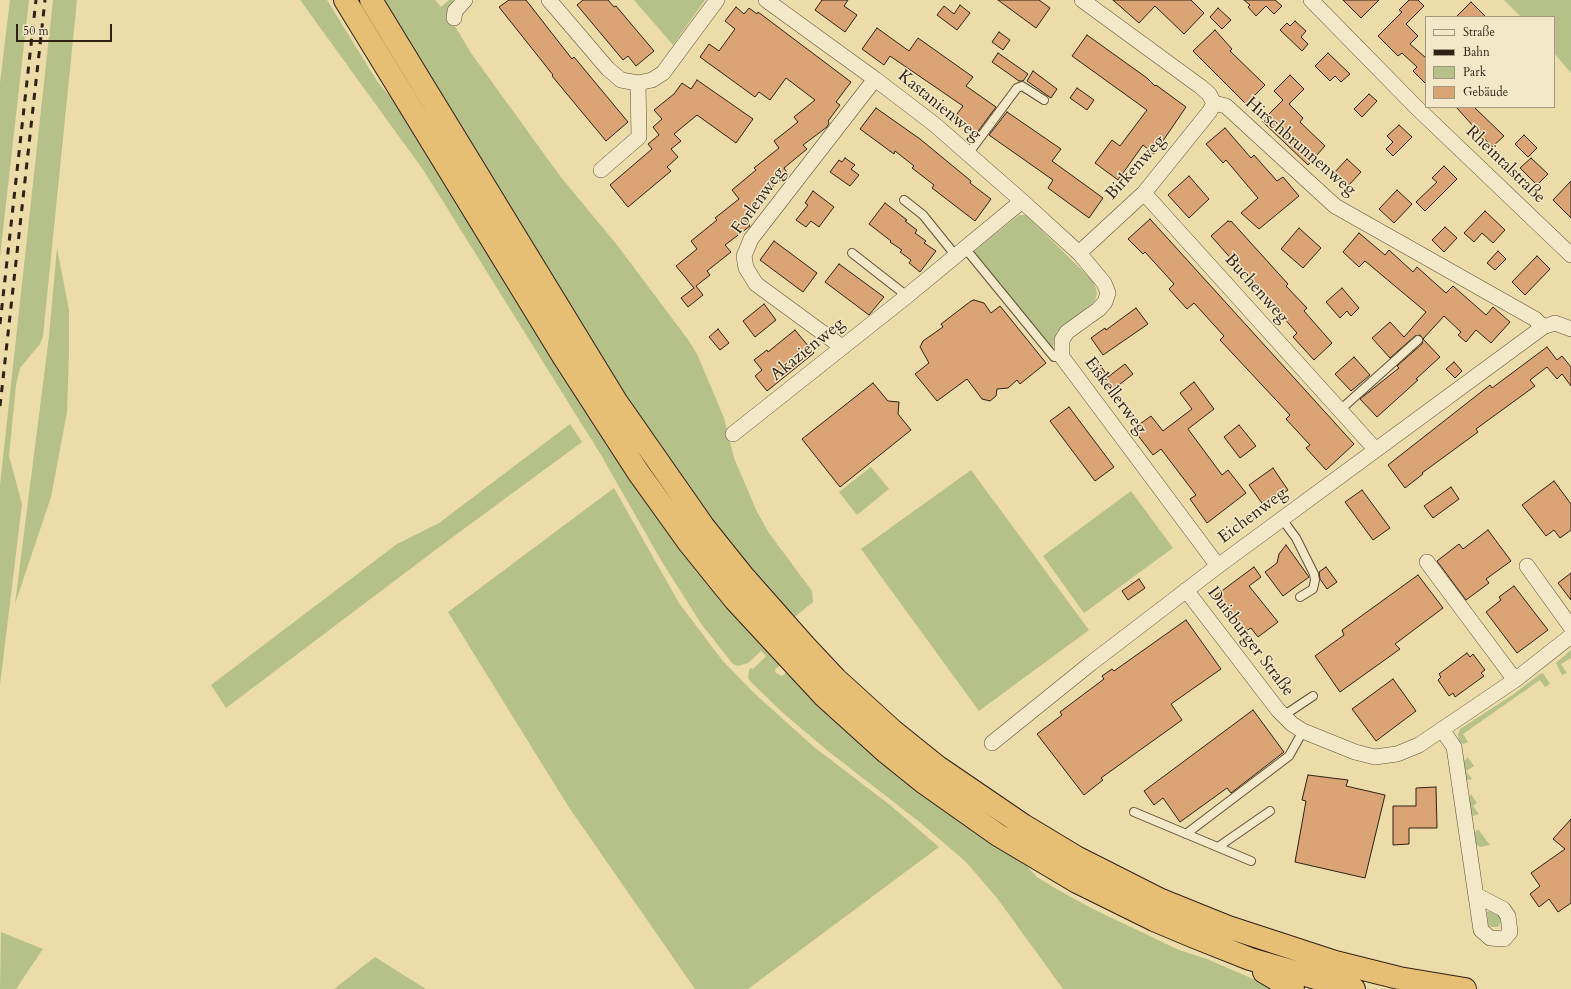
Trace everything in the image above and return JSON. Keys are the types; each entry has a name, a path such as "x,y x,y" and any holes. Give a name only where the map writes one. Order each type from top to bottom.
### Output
{"highway":[{"path":"345,0 562,356 638,472 699,555 735,600 786,657 824,696 923,782 998,835 1045,864 1117,903 1179,931 1250,958 1354,989"},
{"path":"370,0 616,401 704,527 778,617 836,679 938,767 1023,825 1076,857 1161,900 1228,927 1335,962 1399,978 1465,989"},
{"path":"1250,958 1269,976 1293,989"}],"street":[{"path":"454,18 455,11 465,0"},
{"path":"549,0 608,69 621,80 638,83 652,80 663,73 717,0"},
{"name":"Kastanienweg","path":"766,0 934,124 1079,253"},
{"name":"Hirschbrunnenweg","path":"1082,0 1201,87 1209,94 1214,103 1226,106 1335,206 1535,319 1543,327"},
{"name":"Rheintalstraße","path":"1311,0 1415,106 1571,255"},
{"name":"Forlenweg","path":"842,347 756,284 746,268 744,256 751,239 875,79"},
{"path":"601,170 639,137 638,83"},
{"name":"Birkenweg","path":"1079,253 1144,193 1210,111 1214,103"},
{"name":"Buchenweg","path":"1144,193 1375,449"},
{"name":"Akazienweg","path":"733,434 907,296 1022,201"},
{"name":"Eiskellerweg","path":"1079,253 1104,282 1108,293 1099,309 1067,332 1062,340 1062,357 1218,566"},
{"path":"1543,327 1555,323 1571,329"},
{"name":"Eichenweg","path":"992,743 1090,664 1186,590 1375,449 1543,327"},
{"path":"1427,562 1515,680"},
{"path":"1527,566 1571,627"},
{"name":"Duisburger Straße","path":"1186,590 1283,716 1303,731 1355,752 1375,757 1397,754 1420,746 1515,680 1571,636"},
{"path":"1443,731 1454,746 1478,896"}],"lane":[{"path":"968,154 1017,88 1022,86 1044,100"},
{"path":"904,200 923,215 960,252 1054,357 1062,357"},
{"path":"852,253 907,296"},
{"path":"1340,410 1418,340"},
{"path":"1282,518 1296,538 1314,574 1315,580 1313,589 1300,597"},
{"name":"Duisburger Straße","path":"1283,716 1313,696"},
{"path":"1186,834 1289,756 1303,731"},
{"path":"1218,848 1270,811"},
{"path":"1134,812 1251,861"}],"green space":[{"path":"10,0 29,0 0,257 0,83"},
{"path":"53,0 77,0 43,336 40,344 20,368 16,385 9,456 22,504 0,685 0,485"},
{"path":"300,0 327,0 377,81 400,109 781,664 775,670 776,673 782,676 788,671 1020,859 1037,877 1091,908 1179,950 1207,959 1276,989 1063,989 997,898 966,862 922,824 828,751 783,713 751,682 748,678 749,670 751,668 753,669 766,656 761,651 748,663 738,666 733,664 702,625 662,562 601,455 424,171"},
{"path":"380,0 435,0 441,7 449,0 453,0 456,6 453,23 471,53 560,176 617,245 689,341 698,356 724,418 734,458 757,512 769,533 812,591 813,602 791,620 755,578 661,454"},
{"path":"634,0 705,0 673,45"},
{"path":"1504,0 1571,0 1571,73 1555,54 1555,16 1520,16"},
{"path":"1019,215 1026,215 1094,282 1097,293 1095,301 1057,332 1052,351 973,252"},
{"path":"57,248 69,310 67,412 51,497 15,604 49,336"},
{"path":"570,424 582,442 442,545 226,708 211,685 397,544 439,523"},
{"path":"871,467 889,489 857,515 839,492"},
{"path":"971,470 1089,630 979,711 861,549"},
{"path":"614,488 679,603 722,660 754,693 814,747 890,805 939,847 748,989 695,989 568,806 448,612"},
{"path":"1131,491 1173,548 1084,613 1043,556"},
{"path":"1571,650 1571,658 1561,664 1567,673 1562,675 1556,663"},
{"path":"1543,673 1550,684 1545,687 1540,680 1463,734 1468,742 1463,744 1459,742 1458,734 1460,729"},
{"path":"1468,757 1474,766 1466,771 1472,779 1465,780 1464,761"},
{"path":"1471,794 1477,803 1473,806 1479,814 1473,816 1471,815 1468,801"},
{"path":"1478,829 1490,845 1480,847 1474,842 1473,834"},
{"path":"1490,911 1499,916 1501,922 1498,927 1491,927 1488,924 1487,912"},
{"path":"1,932 43,949 16,989 0,989"},
{"path":"375,957 426,989 334,989"}],"building":[{"path":"509,0 526,0 572,59 574,57 628,122 606,141 552,76 553,75 499,7"},
{"path":"583,0 608,0 614,7 616,6 654,51 636,66 628,56 623,60 577,5"},
{"path":"822,0 848,0 844,6 857,15 845,32 815,10"},
{"path":"998,0 1039,0 1050,8 1036,28"},
{"path":"1113,0 1191,0 1204,13 1184,34 1155,6 1139,23"},
{"path":"1244,0 1275,0 1282,6 1274,14 1266,6 1256,16 1248,7 1250,5"},
{"path":"1343,0 1379,0 1361,18"},
{"path":"1409,0 1418,0 1424,6 1406,24 1418,36 1410,44 1425,57 1425,83 1413,71 1417,67 1402,53 1398,56 1378,36 1402,12 1399,10"},
{"path":"1471,2 1485,16 1457,16"},
{"path":"960,5 970,13 957,30 937,15 944,6 954,14"},
{"path":"736,7 744,14 749,8 757,14 758,12 851,82 836,102 840,105 828,121 829,123 827,127 803,145 807,149 784,168 788,174 763,194 767,199 744,218 750,226 725,245 731,252 707,271 710,275 696,286 703,295 688,307 681,298 694,288 676,266 697,249 691,241 717,220 715,218 739,199 732,190 756,170 754,168 779,148 774,141 798,122 794,117 815,100 786,78 770,100 759,92 755,97 700,57 709,44 719,51 735,29 725,21"},
{"path":"1218,8 1231,20 1222,29 1210,17"},
{"path":"1295,21 1306,31 1301,37 1308,44 1302,51 1280,30 1287,23 1290,26"},
{"path":"877,28 909,51 918,38 973,77 966,86 996,107 976,134 954,118 963,106 890,56 884,65 862,49"},
{"path":"1215,30 1232,49 1230,51 1265,85 1246,104 1193,51"},
{"path":"999,32 1010,40 1003,50 992,42"},
{"path":"1087,35 1147,78 1155,86 1156,85 1186,107 1154,154 1143,145 1118,180 1095,163 1112,140 1120,146 1147,110 1072,56"},
{"path":"998,53 1028,74 1023,81 1019,81 992,62"},
{"path":"1328,53 1350,74 1341,82 1335,76 1330,81 1315,66"},
{"path":"1033,71 1057,89 1051,98 1027,81"},
{"path":"1290,75 1304,89 1289,104 1303,118 1300,122 1325,146 1308,165 1262,121 1283,100 1274,91"},
{"path":"697,80 753,119 736,143 697,115 674,134 681,141 671,149 678,157 667,167 671,171 628,207 610,185 652,149 648,144 659,135 653,127 662,119 654,110 674,94 682,83 691,89"},
{"path":"1077,88 1094,100 1087,110 1070,98"},
{"path":"1369,94 1377,101 1362,117 1354,109"},
{"path":"876,108 920,139 971,181 970,183 991,199 975,221 932,188 934,185 912,168 914,166 895,151 894,154 860,129"},
{"path":"1457,108 1475,108 1504,136 1492,147"},
{"path":"1007,112 1061,149 1052,161 1103,198 1089,218 1048,188 1053,180 989,135"},
{"path":"1399,125 1412,137 1393,156 1386,149 1393,142 1387,136"},
{"path":"1225,128 1251,158 1254,155 1277,181 1283,177 1299,196 1259,229 1241,213 1258,198 1226,160 1223,163 1206,144"},
{"path":"1524,135 1537,148 1528,157 1515,144"},
{"path":"845,158 855,165 851,169 859,175 850,186 830,172 839,160 842,162"},
{"path":"1531,158 1548,174 1537,185 1520,168"},
{"path":"1347,159 1361,172 1348,186 1334,173"},
{"path":"1444,166 1457,179 1425,211 1416,202 1437,182 1432,178"},
{"path":"1189,176 1209,199 1189,218 1168,195"},
{"path":"1571,181 1571,218 1553,200"},
{"path":"1397,190 1412,204 1394,223 1379,209"},
{"path":"813,191 834,207 819,227 811,221 806,227 796,220 808,205 805,203"},
{"path":"885,203 907,220 905,221 917,230 915,233 926,241 924,243 936,251 920,272 909,263 911,260 900,252 902,250 869,224"},
{"path":"1485,211 1505,230 1493,243 1482,233 1474,242 1464,233"},
{"path":"1150,219 1354,444 1326,470 1306,448 1310,445 1286,419 1290,415 1220,340 1224,336 1194,303 1187,309 1169,289 1174,284 1145,252 1143,254 1128,239"},
{"path":"1228,221 1231,221 1288,284 1286,286 1307,308 1304,311 1332,343 1314,360 1293,337 1297,333 1211,236"},
{"path":"1445,227 1457,238 1444,252 1432,240"},
{"path":"1299,228 1321,248 1303,268 1281,249"},
{"path":"1359,233 1385,255 1389,250 1413,272 1417,267 1446,293 1453,286 1486,315 1493,307 1510,322 1491,343 1476,330 1466,342 1458,335 1461,332 1444,316 1423,339 1420,335 1415,336 1390,358 1372,338 1390,322 1404,337 1426,312 1365,261 1359,267 1343,252"},
{"path":"774,241 817,273 803,292 760,260"},
{"path":"1498,251 1506,259 1495,270 1487,263"},
{"path":"1537,256 1550,269 1525,295 1512,282"},
{"path":"839,264 884,297 869,315 825,282"},
{"path":"1342,288 1359,308 1351,316 1347,311 1340,318 1326,302"},
{"path":"974,300 984,303 991,313 1000,306 1046,363 1020,384 1017,380 1008,388 997,389 996,396 990,401 982,399 967,379 937,401 915,374 929,363 920,347 923,341 943,327 941,324"},
{"path":"764,304 776,320 755,337 743,321"},
{"path":"1136,308 1148,324 1103,355 1091,338 1105,328 1106,330"},
{"path":"718,329 729,343 720,350 709,337"},
{"path":"795,330 814,353 767,391 755,376 762,370 754,360 767,350 768,352"},
{"path":"1423,339 1440,357 1416,379 1418,380 1377,417 1360,399 1399,368 1397,366 1422,344"},
{"path":"1547,347 1557,360 1562,356 1571,367 1571,386 1562,374 1557,379 1547,367 1530,380 1535,386 1476,429 1478,432 1422,473 1423,474 1405,488 1388,465 1490,385 1492,388"},
{"path":"1354,357 1370,375 1351,391 1335,374"},
{"path":"1454,362 1462,371 1455,378 1446,369"},
{"path":"1099,364 1108,376 1104,380 1125,364 1133,374 1110,392 1090,371"},
{"path":"1194,382 1214,409 1188,429 1222,475 1228,470 1246,493 1207,523 1190,499 1196,495 1161,449 1153,455 1133,429 1151,416 1163,431 1192,409 1180,393"},
{"path":"873,383 888,401 899,402 898,414 911,430 840,487 802,439"},
{"path":"1069,407 1114,467 1095,481 1050,421"},
{"path":"1239,425 1256,446 1240,458 1224,437"},
{"path":"1273,468 1288,490 1264,506 1249,485"},
{"path":"1554,481 1571,504 1571,530 1560,538 1554,530 1546,536 1522,505"},
{"path":"1451,487 1459,499 1433,518 1424,506"},
{"path":"1362,490 1390,528 1373,540 1345,502"},
{"path":"1488,530 1511,561 1486,579 1489,583 1466,600 1437,561 1459,544 1463,549"},
{"path":"1286,545 1309,577 1283,596 1265,572 1277,563 1279,554"},
{"path":"1254,567 1261,577 1249,586 1278,622 1258,637 1251,628 1246,631 1229,608 1226,610 1215,596"},
{"path":"1326,567 1337,582 1327,589 1320,579 1319,572"},
{"path":"1571,573 1571,600 1558,583"},
{"path":"1418,575 1443,608 1395,644 1400,649 1340,692 1315,656 1344,635 1342,630"},
{"path":"1139,579 1145,588 1128,600 1122,591"},
{"path":"1514,586 1548,630 1517,653 1486,612 1501,600 1499,597"},
{"path":"1186,620 1221,669 1171,704 1182,720 1101,778 1103,780 1084,795 1037,734 1062,715 1060,712 1104,679 1102,676 1112,669 1114,671"},
{"path":"1467,653 1470,657 1473,654 1485,670 1481,673 1484,676 1455,697 1453,693 1449,696 1438,680 1441,677 1439,674"},
{"path":"1393,679 1416,711 1376,741 1352,709"},
{"path":"1253,710 1284,752 1231,793 1227,788 1180,822 1163,798 1154,805 1144,791"},
{"path":"1308,775 1348,780 1346,786 1385,795 1365,878 1295,862 1306,801 1302,800"},
{"path":"1436,787 1437,828 1409,828 1409,844 1393,845 1393,806 1416,806 1416,788"},
{"path":"1571,819 1571,903 1558,912 1549,899 1539,907 1530,894 1540,886 1531,873 1565,849 1553,839"}],"railway":[{"path":"0,324 36,0"},
{"path":"0,406 45,0"}]}
